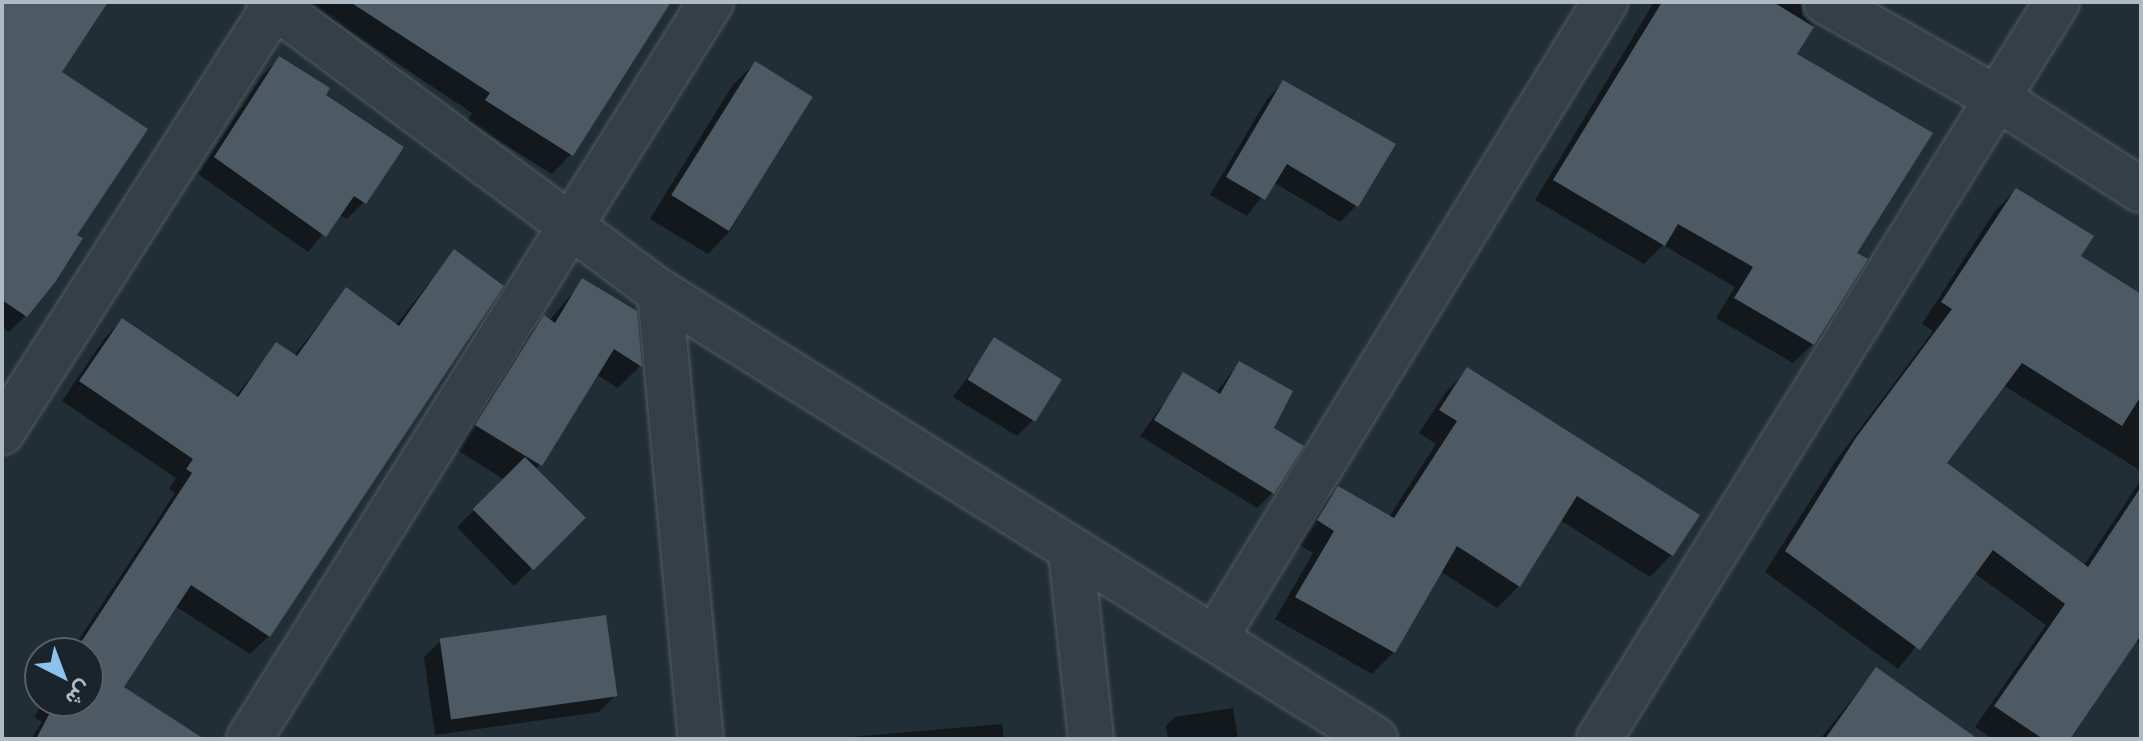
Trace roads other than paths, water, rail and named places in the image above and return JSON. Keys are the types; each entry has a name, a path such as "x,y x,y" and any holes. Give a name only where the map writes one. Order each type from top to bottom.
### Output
{"street":[{"path":"249,739 711,2"},
{"path":"1215,638 1605,2"},
{"path":"1826,2 2000,100 2141,190"},
{"path":"1599,739 2000,100 2057,2"},
{"path":"2,432 274,3 569,229 660,292 1071,552 1375,739"},
{"path":"660,292 701,739"},
{"path":"1071,552 1091,739"}]}
